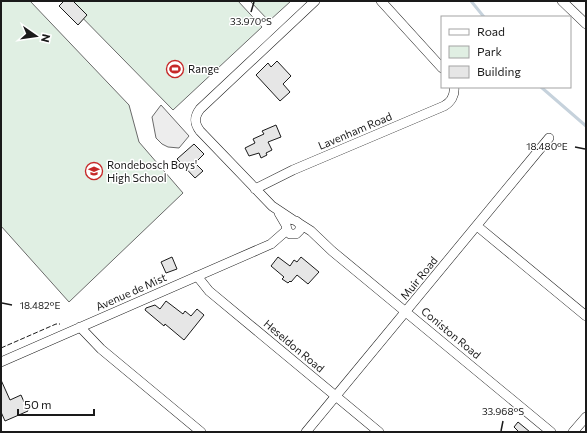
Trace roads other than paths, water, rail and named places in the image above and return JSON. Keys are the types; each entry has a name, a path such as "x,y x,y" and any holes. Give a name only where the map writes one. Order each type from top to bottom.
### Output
{"street":[{"name":"Coniston Road","path":"315,1 200,109 196,116 195,122 200,131 293,228 308,229 551,432"},
{"path":"381,1 441,67"},
{"path":"562,1 586,24"},
{"name":"Lavenham Road","path":"255,189 293,170 448,104 452,98 454,88"},
{"name":"Muir Road","path":"306,432 407,312 549,138"},
{"path":"476,226 586,316"},
{"name":"Avenue de Mist","path":"1,362 271,244 281,242 293,228"},
{"name":"Heseldon Road","path":"197,276 209,291 379,432"},
{"path":"80,327 101,349 201,432"},
{"path":"573,432 586,417"}],"waterway":[{"path":"471,1 483,16"},
{"path":"542,88 586,126"}],"place":[{"name":"Range","path":"175,69"},
{"name":"Rondebosch Boys' High School","path":"94,171"}]}
